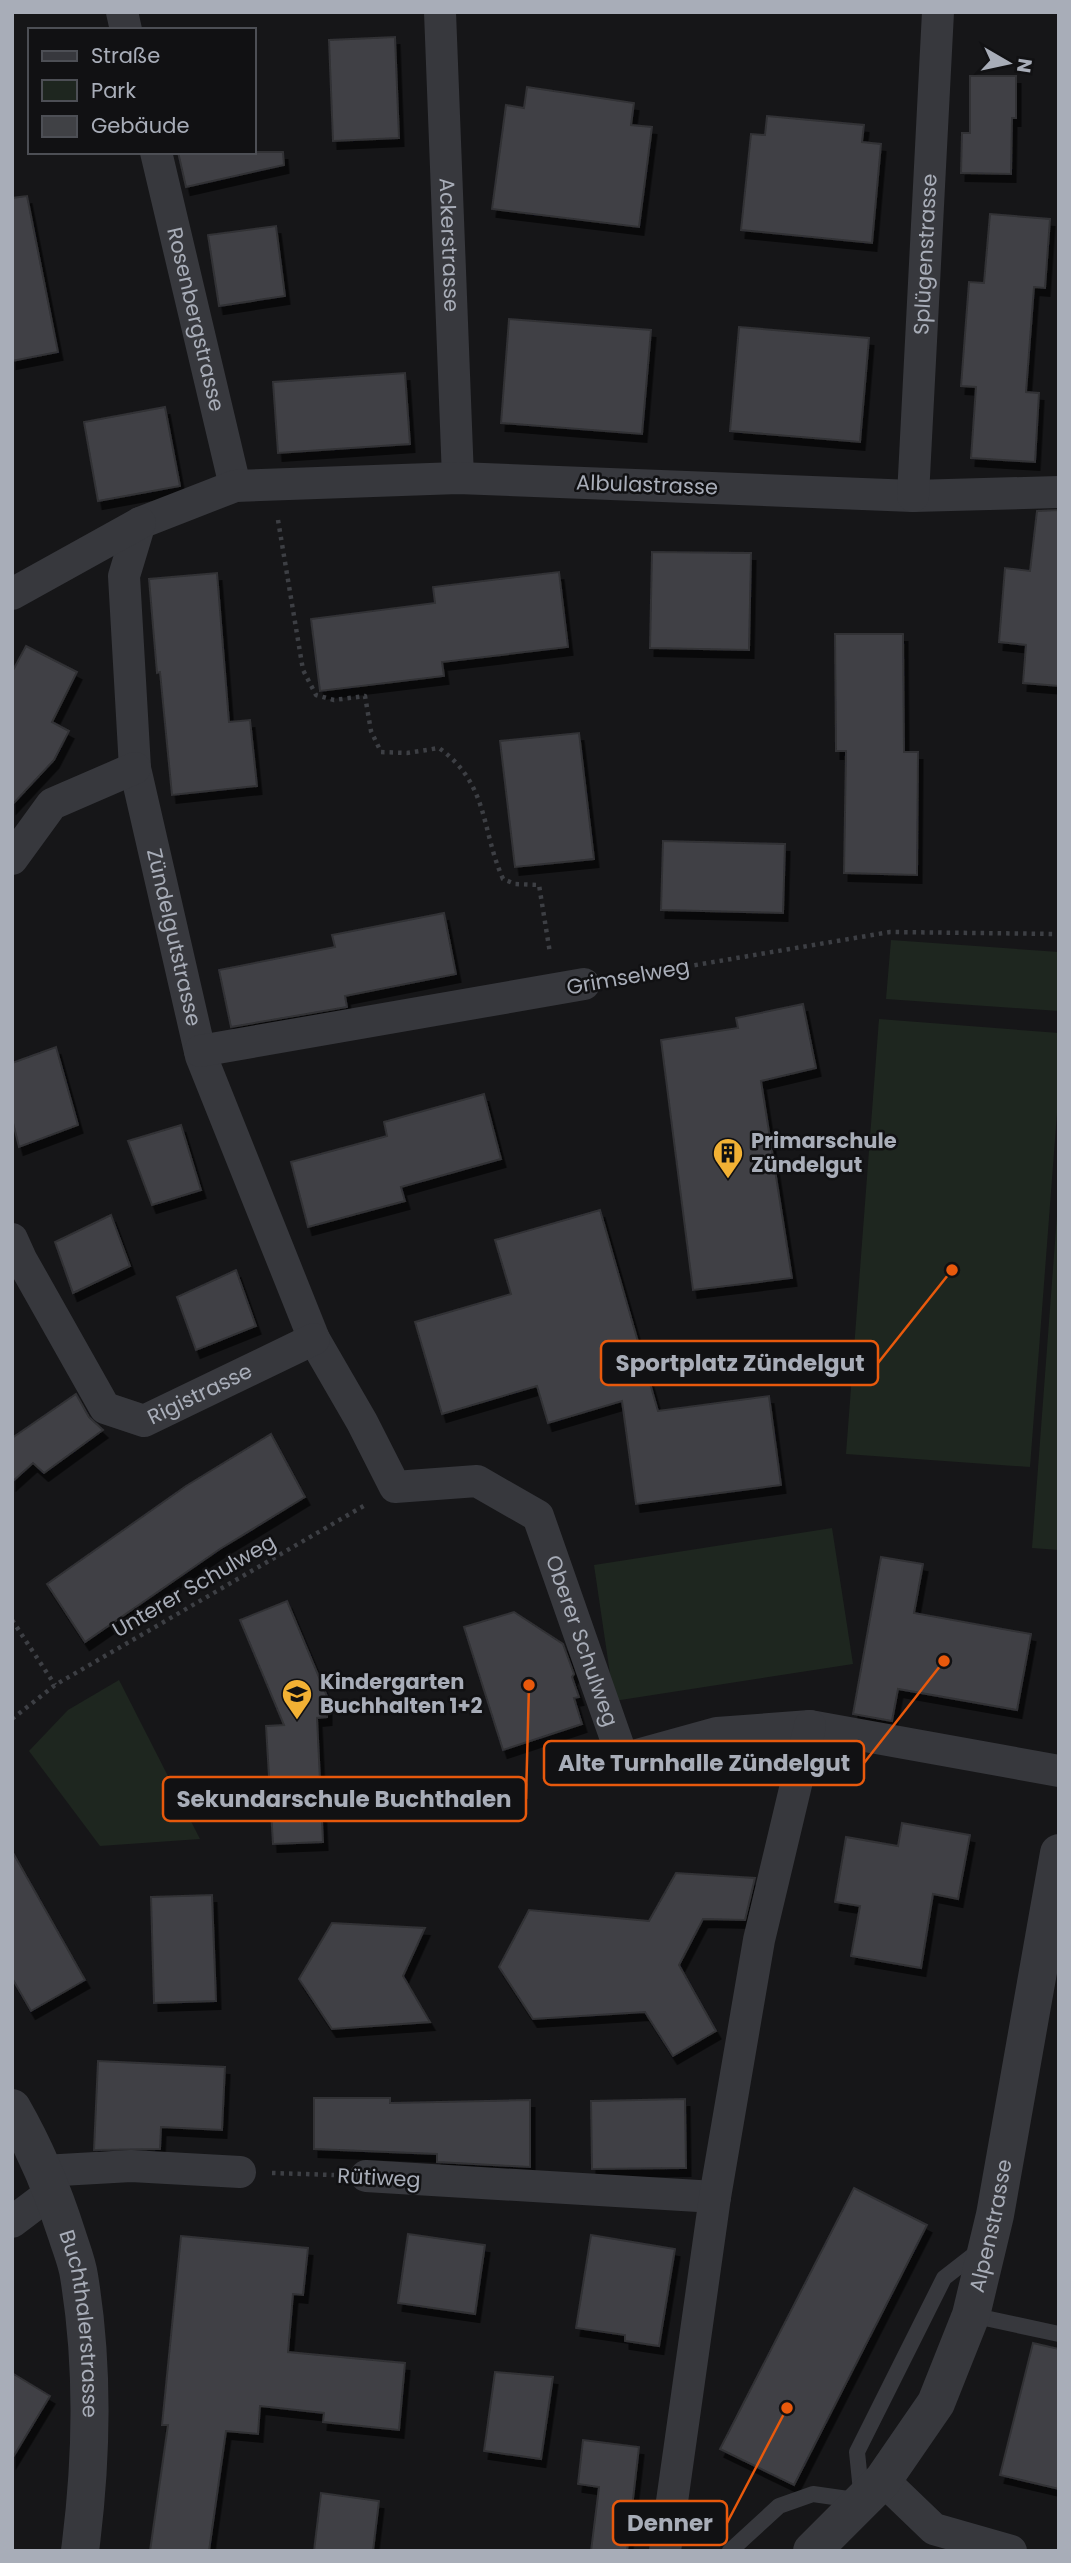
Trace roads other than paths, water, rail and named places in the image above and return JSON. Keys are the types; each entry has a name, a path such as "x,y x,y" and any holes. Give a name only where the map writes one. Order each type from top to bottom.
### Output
{"street":[{"name":"Ackerstrasse","path":"440,12 458,478"},
{"name":"Splügenstrasse","path":"913,496 938,12"},
{"name":"Rosenbergstrasse","path":"156,154 235,486"},
{"name":"Albulastrasse","path":"235,486 458,478 913,496 1059,492"},
{"path":"12,594 140,523 235,486"},
{"name":"Zündelgutstrasse","path":"140,523 124,576 135,768 200,1051 314,1339 362,1422 395,1487"},
{"path":"12,859 52,804 135,768"},
{"name":"Grimselweg","path":"200,1051 570,986"},
{"name":"Rigistrasse","path":"12,1239 104,1408 144,1421 314,1339"},
{"name":"Oberer Schulweg","path":"395,1487 477,1481 538,1516 624,1759 717,1733 810,1726 1059,1770"},
{"path":"665,2551 715,2197 760,1940 810,1726"},
{"name":"Alpenstrasse","path":"812,2551 873,2491 936,2403 971,2315 995,2215 1057,1875"},
{"name":"Buchthalerstrasse","path":"12,2108 48,2181 79,2273 88,2354 91,2427 87,2496 80,2551"},
{"path":"12,2222 48,2181 131,2166 240,2172"},
{"name":"Rütiweg","path":"366,2176 715,2197"},
{"path":"873,2491 934,2529 1011,2551"}],"lane":[{"path":"730,2551 779,2506 813,2494 873,2491 857,2452 944,2278 988,2244"},
{"path":"971,2315 1059,2334"}],"place":[{"name":"Primarschule Zündelgut","path":"728,1180"},
{"name":"Sportplatz Zündelgut","path":"952,1270"},
{"name":"Alte Turnhalle Zündelgut","path":"944,1661"},
{"name":"Sekundarschule Buchthalen","path":"529,1685"},
{"name":"Kindergarten Buchhalten 1+2","path":"297,1721"},
{"name":"Denner","path":"787,2408"}]}
